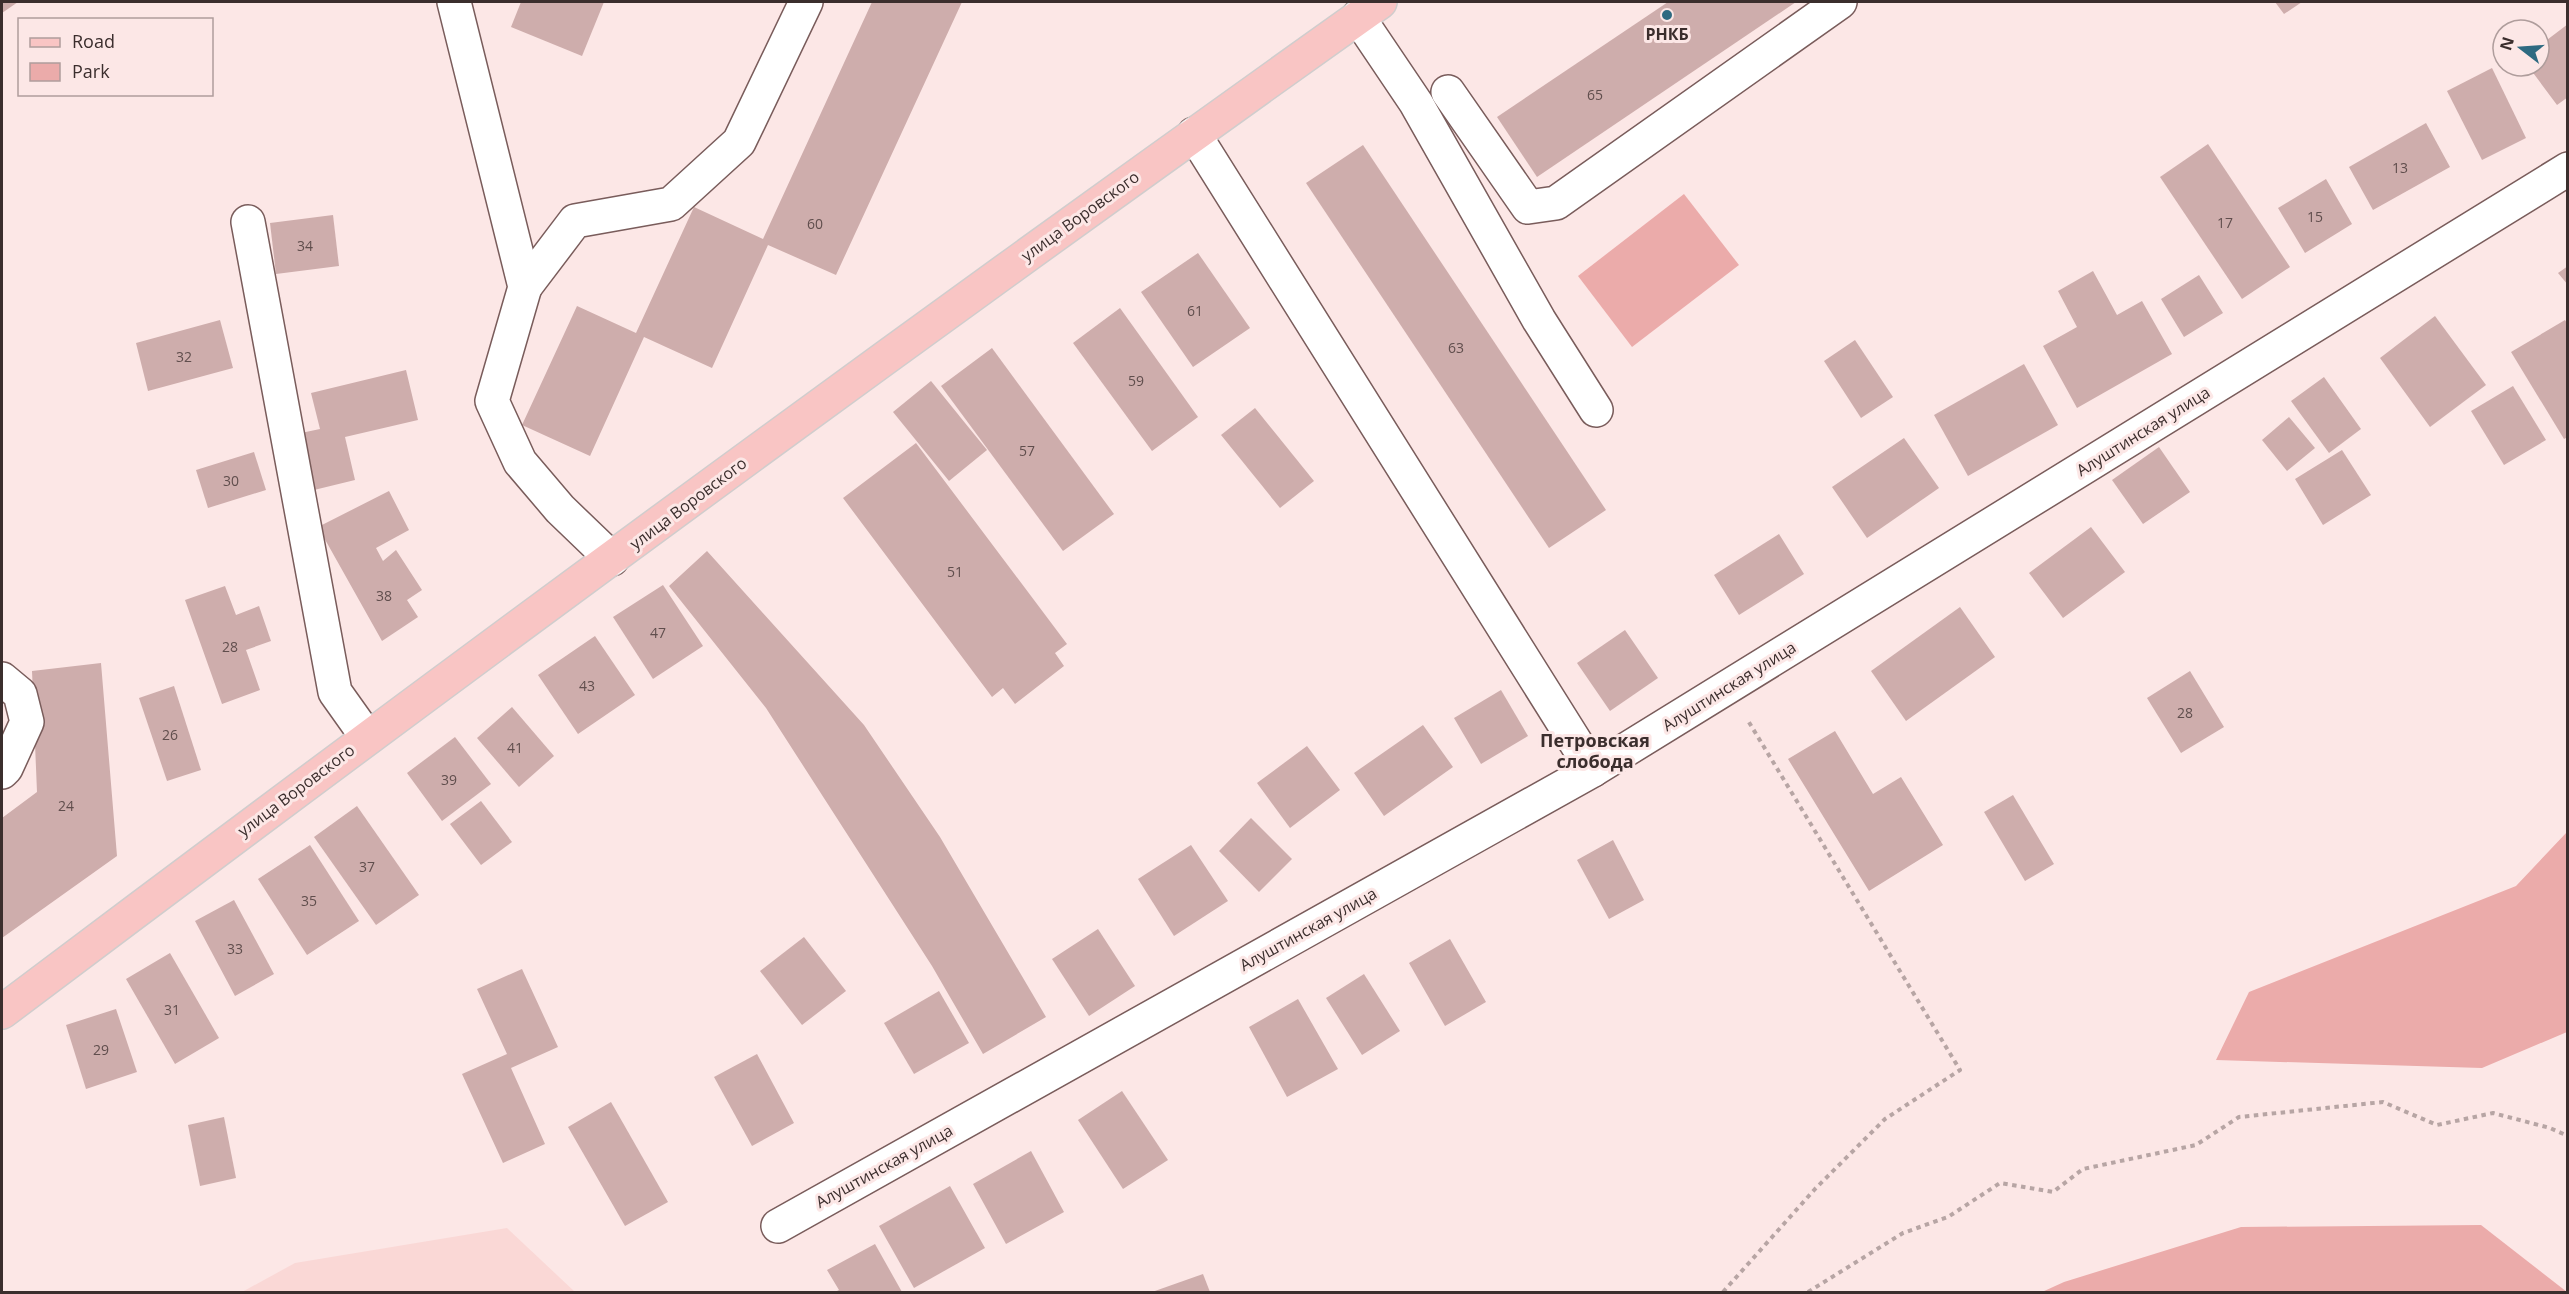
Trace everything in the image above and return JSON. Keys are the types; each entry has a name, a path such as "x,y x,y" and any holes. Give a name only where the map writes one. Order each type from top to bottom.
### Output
{"main road":[{"name":"улица Воровского","path":"2,1012 367,737 612,559 832,394 1369,9"}],"street":[{"path":"454,2 525,287"},
{"path":"612,559 560,509 520,462 492,401 525,287 575,221 671,204 739,142 806,2"},
{"path":"1448,92 1528,207 1556,203 1840,2"},
{"path":"1369,9 1416,103 1539,320 1596,410"},
{"path":"1194,134 1593,770"},
{"name":"Алуштинская улица","path":"778,1226 1593,770 2568,169"},
{"path":"248,222 335,692 367,737"},
{"path":"2,679 20,694 27,722 2,772"}],"path":[{"path":"1723,1293 1815,1189 1885,1119 1960,1070 1728,687"},
{"path":"1808,1293 1903,1233 1948,1217 2000,1184 2053,1192 2083,1169 2196,1145 2239,1117 2383,1102 2437,1125 2493,1113 2550,1128 2568,1136"}],"shaded area":[{"path":"507,1228 575,1292 242,1292 295,1263"}],"green space":[{"path":"1684,194 1739,265 1632,347 1578,276"},
{"path":"2567,832 2567,1032 2482,1068 2216,1060 2249,992 2516,886"},
{"path":"2481,1225 2567,1292 2042,1292 2064,1282 2241,1227"}],"building":[{"path":"2,2 18,2 2,13"},
{"path":"521,2 604,2 582,56 511,27"},
{"path":"872,2 962,2 836,275 768,245 712,368 644,337 590,456 522,425 577,306 636,333 694,207 763,239"},
{"path":"1668,2 1796,2 1537,177 1497,117"},
{"path":"2275,2 2302,2 2284,14"},
{"path":"2568,24 2568,97 2557,105 2537,78 2551,78 2551,37"},
{"path":"2491,69 2491,78 2497,78 2526,138 2482,160 2447,91"},
{"path":"2426,123 2450,167 2373,210 2349,167"},
{"path":"2208,144 2290,267 2242,299 2160,177"},
{"path":"1363,145 1606,510 1549,548 1306,183"},
{"path":"2326,179 2352,224 2305,253 2278,208"},
{"path":"333,215 339,266 276,274 270,223"},
{"path":"1198,253 1250,328 1193,367 1141,292"},
{"path":"2568,266 2568,285 2558,273"},
{"path":"2093,271 2117,315 2142,301 2172,354 2077,408 2043,346 2077,327 2058,291"},
{"path":"2199,275 2223,313 2184,337 2161,299"},
{"path":"1120,308 1198,417 1152,451 1073,343"},
{"path":"2435,316 2486,385 2430,427 2380,358"},
{"path":"220,320 233,368 148,391 136,343"},
{"path":"2565,320 2568,325 2568,437 2564,439 2511,352"},
{"path":"1855,340 1893,397 1861,418 1824,361"},
{"path":"992,348 1114,514 1063,551 941,386"},
{"path":"2024,364 2058,425 1968,476 1934,415"},
{"path":"406,370 418,420 345,437 355,480 314,490 301,433 320,429 311,393"},
{"path":"2324,377 2361,429 2329,453 2291,401"},
{"path":"931,381 987,450 949,481 893,412"},
{"path":"2513,386 2546,440 2504,465 2471,411"},
{"path":"1255,408 1314,481 1280,508 1221,435"},
{"path":"2289,417 2315,448 2287,471 2262,440"},
{"path":"1904,438 1939,488 1867,538 1832,487"},
{"path":"916,443 1067,644 1055,653 1064,666 1015,704 1003,688 992,697 843,498"},
{"path":"2159,447 2190,492 2143,524 2112,480"},
{"path":"2342,450 2371,495 2323,525 2295,479"},
{"path":"254,452 266,490 208,508 196,470"},
{"path":"389,491 409,530 376,548 383,561 396,550 422,590 407,600 418,617 382,641 318,527"},
{"path":"2091,527 2125,572 2063,618 2029,573"},
{"path":"1779,534 1804,574 1739,615 1714,575"},
{"path":"707,551 864,725 940,837 1046,1017 983,1054 932,966 766,708 669,586"},
{"path":"663,585 703,646 653,679 613,617"},
{"path":"225,586 236,615 259,606 271,641 246,650 260,690 222,704 185,600"},
{"path":"1960,607 1995,657 1906,721 1871,671"},
{"path":"1625,630 1658,678 1610,711 1577,663"},
{"path":"595,636 635,695 578,734 538,675"},
{"path":"101,663 117,856 2,938 2,818 37,792 32,671"},
{"path":"2190,671 2224,727 2181,753 2147,698"},
{"path":"174,686 201,770 167,781 139,698"},
{"path":"1501,690 1528,736 1481,764 1454,718"},
{"path":"512,707 554,756 519,787 477,738"},
{"path":"1423,725 1453,767 1384,816 1354,773"},
{"path":"1835,731 1873,794 1901,777 1943,845 1869,891 1788,759"},
{"path":"455,737 491,784 442,821 407,773"},
{"path":"1307,746 1340,790 1290,828 1257,783"},
{"path":"2013,795 2054,864 2025,881 1984,812"},
{"path":"481,801 512,842 481,865 450,824"},
{"path":"357,806 419,895 376,925 314,837"},
{"path":"1251,818 1292,859 1259,892 1219,851"},
{"path":"1613,840 1644,900 1609,919 1577,860"},
{"path":"310,845 359,921 307,955 258,879"},
{"path":"1191,845 1228,901 1174,936 1138,879"},
{"path":"234,900 274,974 235,996 195,921"},
{"path":"1098,929 1135,986 1089,1016 1052,959"},
{"path":"804,937 846,991 802,1025 760,971"},
{"path":"1450,939 1486,1002 1445,1026 1409,963"},
{"path":"170,953 219,1038 175,1064 126,979"},
{"path":"522,969 558,1047 511,1068 545,1144 503,1163 462,1074 507,1054 477,989"},
{"path":"1364,974 1400,1031 1362,1055 1326,998"},
{"path":"939,991 969,1043 914,1074 884,1023"},
{"path":"1298,999 1338,1069 1287,1097 1249,1027"},
{"path":"116,1009 137,1072 86,1089 66,1025"},
{"path":"757,1054 794,1123 752,1146 714,1077"},
{"path":"1122,1091 1168,1160 1123,1189 1078,1120"},
{"path":"611,1102 668,1202 625,1226 568,1127"},
{"path":"224,1117 236,1178 200,1186 188,1125"},
{"path":"1031,1151 1064,1212 1006,1244 973,1184"},
{"path":"950,1186 985,1248 914,1288 879,1226"},
{"path":"875,1244 902,1292 835,1292 839,1290 827,1270"},
{"path":"1203,1274 1210,1292 1152,1292"}],"place":[{"name":"РНКБ","path":"1667,15"}],"district":[{"name":"Петровская слобода","path":"1595,750"}]}
